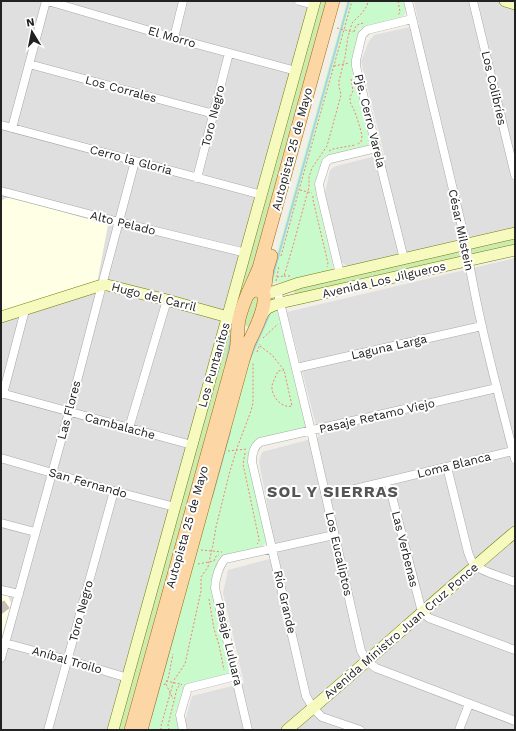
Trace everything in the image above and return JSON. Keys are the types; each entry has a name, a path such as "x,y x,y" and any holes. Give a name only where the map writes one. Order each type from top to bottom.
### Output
{"main road":[{"name":"Autopista 25 de Mayo","path":"131,730 236,351 238,340 235,320 259,268 333,1"},
{"name":"Autopista 25 de Mayo","path":"141,730 242,360 249,343 260,327 265,298 263,294 268,269 342,1"},
{"path":"247,296 254,290 257,290 263,294"},
{"path":"235,320 244,331 248,332 260,327"}],"street":[{"name":"El Morro","path":"47,1 296,72"},
{"path":"12,128 47,1"},
{"path":"174,38 183,1"},
{"path":"299,1 315,3"},
{"name":"César Milstein","path":"408,1 466,244 468,261 482,326 514,455"},
{"name":"Los Colibríes","path":"473,1 515,175"},
{"path":"505,1 515,4"},
{"name":"Los Puntanitos","path":"113,730 192,444 235,320 246,253 315,3"},
{"name":"Pje. Cerro Varela","path":"404,259 356,66 356,60 362,35 367,30 412,19"},
{"name":"Toro Negro","path":"197,178 229,53"},
{"name":"Los Corrales","path":"29,64 214,114"},
{"name":"Cerro la Gloria","path":"1,125 262,195"},
{"path":"340,274 319,184 326,162 330,159 376,148"},
{"name":"Las Flores","path":"1,658 136,161"},
{"name":"Alto Pelado","path":"1,191 246,253"},
{"name":"Avenida Los Jilgueros","path":"263,294 276,286 299,283 340,274 515,233"},
{"name":"Avenida Los Jilgueros","path":"260,327 265,310 280,303 515,250"},
{"name":"Hugo del Carril","path":"1,317 102,285 108,285 167,300 235,320"},
{"name":"Los Eucaliptos","path":"276,286 311,431 361,651 367,661"},
{"path":"129,428 167,300"},
{"path":"2,394 25,310"},
{"name":"Laguna Larga","path":"296,368 482,326"},
{"name":"Pasaje Retamo Viejo","path":"256,446 260,442 497,388"},
{"name":"Cambalache","path":"2,394 192,444"},
{"name":"Río Grande","path":"256,446 252,456 252,462 306,696 313,708 322,717 360,730"},
{"name":"Loma Blanca","path":"326,496 447,467 514,455"},
{"name":"San Fernando","path":"1,458 114,492 175,507"},
{"path":"447,467 471,560 475,566 515,582"},
{"name":"Las Verbenas","path":"388,481 422,612"},
{"name":"Toro Negro","path":"48,730 114,492"},
{"path":"1,523 35,532"},
{"name":"Avenida Ministro Juan Cruz Ponce","path":"287,730 515,532"},
{"path":"227,559 334,535"},
{"name":"Pasaje Luluara","path":"227,559 221,563 215,588 248,730"},
{"path":"1,590 18,594"},
{"path":"422,612 429,618 515,650"},
{"name":"Aníbal Troilo","path":"5,643 128,678"},
{"path":"367,661 376,668 515,721"},
{"path":"183,730 180,716 188,688 236,676"},
{"path":"459,730 469,704"}],"path":[{"path":"281,256 352,1"},
{"path":"284,276 294,246 308,192 309,176 316,162 327,146 341,95 339,82 352,23 362,13 367,6 368,1"},
{"path":"397,15 400,12 398,1"},
{"path":"338,28 354,32 355,27 358,24 364,23"},
{"path":"334,66 350,63 349,65"},
{"path":"325,153 333,149 358,144 362,140 362,131 350,102 350,97 353,91 350,75"},
{"path":"320,160 323,157"},
{"path":"299,190 314,193 313,200 328,263 325,270"},
{"path":"276,286 279,263"},
{"path":"277,277 291,276"},
{"path":"260,327 262,338 280,322"},
{"path":"257,352 261,342"},
{"path":"259,346 272,354 284,370 292,406 290,407 282,404 272,391 273,382 278,371 284,370"},
{"path":"251,369 254,358"},
{"path":"161,730 170,693 177,675 185,664 201,591 201,577 208,567 230,471 253,403 253,362"},
{"path":"229,448 228,452 256,446"},
{"path":"196,564 227,559 228,553 200,549"},
{"path":"162,689 166,681 174,651"},
{"path":"166,681 181,684 188,688"},
{"path":"165,684 180,716"}],"shaded area":[{"path":"1,1 310,1 219,325 110,730 1,730"},
{"path":"414,1 515,1 515,228 350,268 341,262 325,193 330,170 336,166 384,154 361,61 369,41 374,35 419,25"},
{"path":"11,197 108,225 97,283 1,315 1,201"},
{"path":"515,258 515,730 187,730 185,721 192,696 244,683 223,593 228,570 277,557 259,461 262,452 319,437 287,312"},
{"path":"1,594 8,596 11,603 1,640"}],"green space":[{"path":"320,1 329,1 259,257 238,309 237,295"},
{"path":"347,1 404,1 406,11 402,17 360,28 352,60 370,139 369,143 367,146 323,158 316,190 333,266 332,269 328,272 272,283 270,278"},
{"path":"515,238 515,245 473,255 471,248"},
{"path":"458,251 460,257 295,296 294,289"},
{"path":"254,297 258,298 259,300 251,326 249,327 244,325 250,299"},
{"path":"275,310 279,313 305,427 253,443 248,457 266,543 262,546 225,555 221,559 212,587 230,673 184,685 175,715 179,730 145,730 244,369 269,312"},
{"path":"233,329 234,336 127,730 117,730 229,330"}],"building":[{"path":"4,601 9,608 1,614 1,603"}],"waterway":[{"path":"272,279 349,1"},
{"path":"250,358 269,315"},
{"path":"226,364 231,335"},
{"path":"212,497 230,432"},
{"path":"151,717 175,630"}],"district":[{"name":"SOL Y SIERRAS","path":"333,491"}]}
